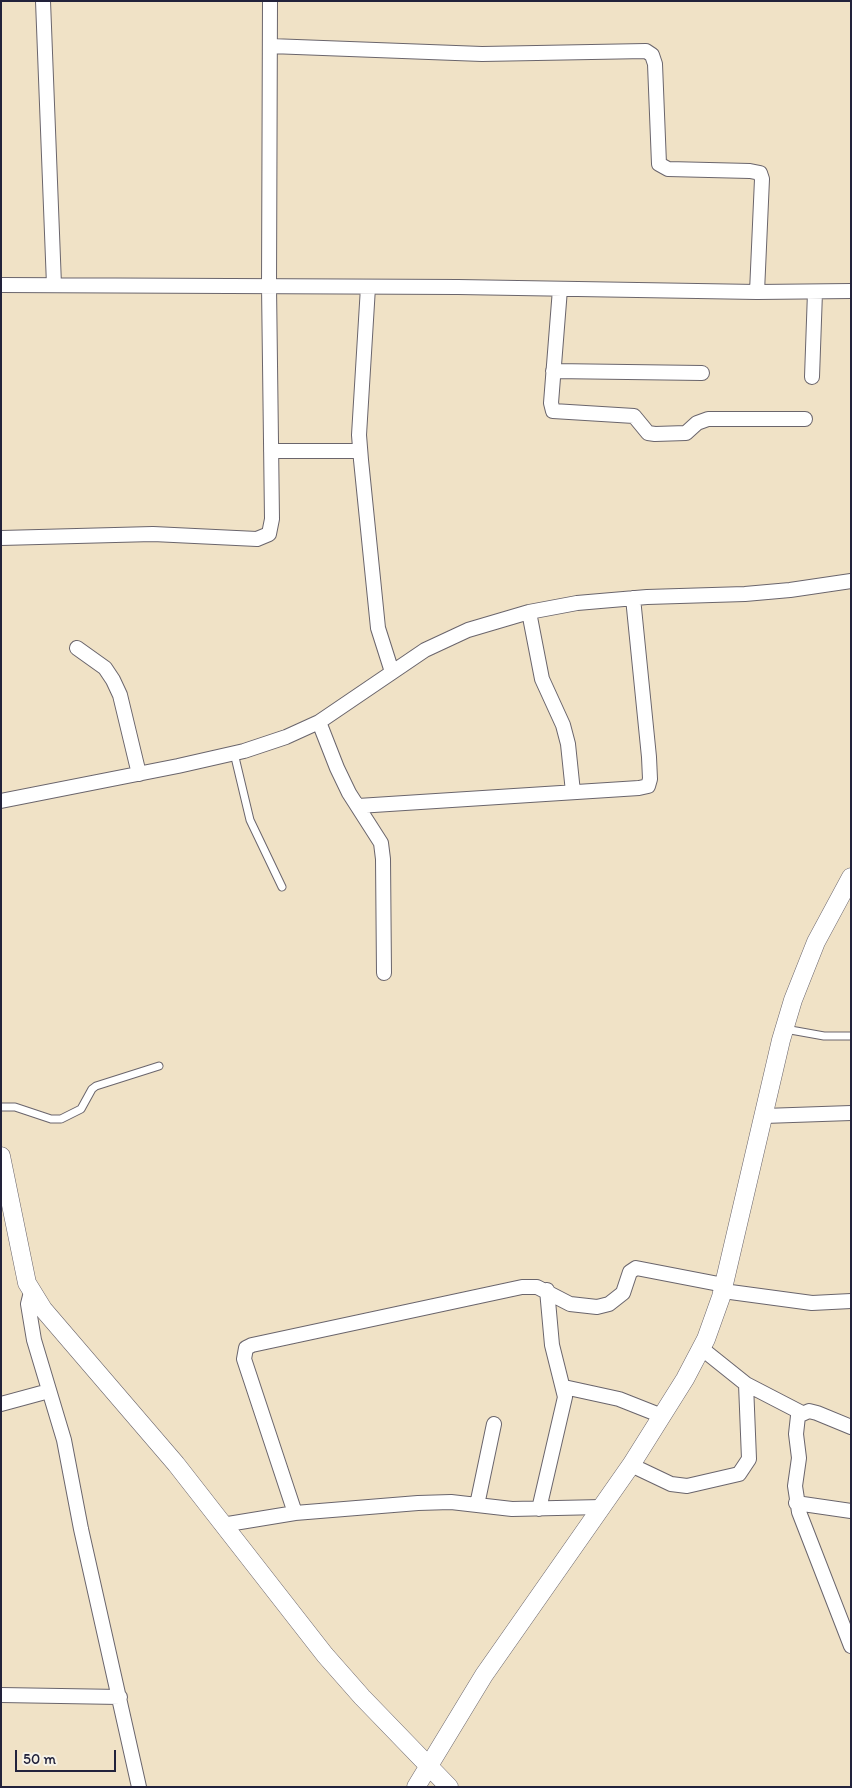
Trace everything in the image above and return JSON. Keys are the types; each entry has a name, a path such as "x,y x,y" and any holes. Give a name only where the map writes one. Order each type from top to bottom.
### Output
{"street":[{"path":"43,1 54,285"},
{"path":"1,538 153,534 262,538 269,534 272,528 269,286 270,1"},
{"path":"270,46 482,54 646,51 652,55 655,64 659,164 668,169 750,171 760,173 762,179 757,292"},
{"path":"1,285 757,292 851,291"},
{"path":"368,287 360,451 374,605 378,628 392,672"},
{"path":"560,289 551,403 553,411 634,416 648,433 654,434 686,433 697,423 708,419 805,419"},
{"path":"812,377 815,292"},
{"path":"553,371 702,373"},
{"path":"271,451 360,451"},
{"path":"1,801 234,753 286,736 319,722 425,650 468,630 529,612 577,603 633,598 745,594 851,581"},
{"path":"358,806 639,788 649,783 633,598"},
{"path":"529,612 542,679 568,744 573,792"},
{"path":"77,648 105,668 114,680 122,703 139,774"},
{"path":"319,722 337,768 381,843 383,859 384,972"},
{"path":"416,1787 484,1674 631,1465 685,1379 701,1348 723,1288 785,1028 820,935 851,877"},
{"path":"764,1116 851,1113"},
{"path":"1,1156 29,1287 28,1304 38,1359 50,1391 64,1440 83,1537 139,1787"},
{"path":"296,1513 244,1359 246,1348 259,1343 522,1287 537,1287 548,1290 570,1304 597,1307 609,1304 623,1294 630,1272 636,1268 723,1288 812,1303 851,1302"},
{"path":"29,1287 176,1464 276,1594 356,1690 449,1787"},
{"path":"539,1509 564,1409 564,1387 552,1345 548,1290"},
{"path":"701,1348 746,1384 802,1413 817,1413 851,1428"},
{"path":"631,1465 671,1484 688,1486 739,1474 749,1459 746,1384"},
{"path":"564,1387 619,1399 662,1416"},
{"path":"1,1404 50,1391"},
{"path":"802,1413 796,1422 799,1458 795,1486 796,1503 851,1646"},
{"path":"478,1504 494,1424"},
{"path":"222,1525 296,1513 418,1502 451,1502 539,1509 602,1507"},
{"path":"796,1503 851,1511"},
{"path":"1,1695 120,1697"}],"lane":[{"path":"234,753 250,820 260,846 282,887"},
{"path":"785,1028 824,1036 851,1036"},
{"path":"1,1107 15,1107 50,1119 61,1120 81,1109 92,1089 96,1086 159,1066"}]}
